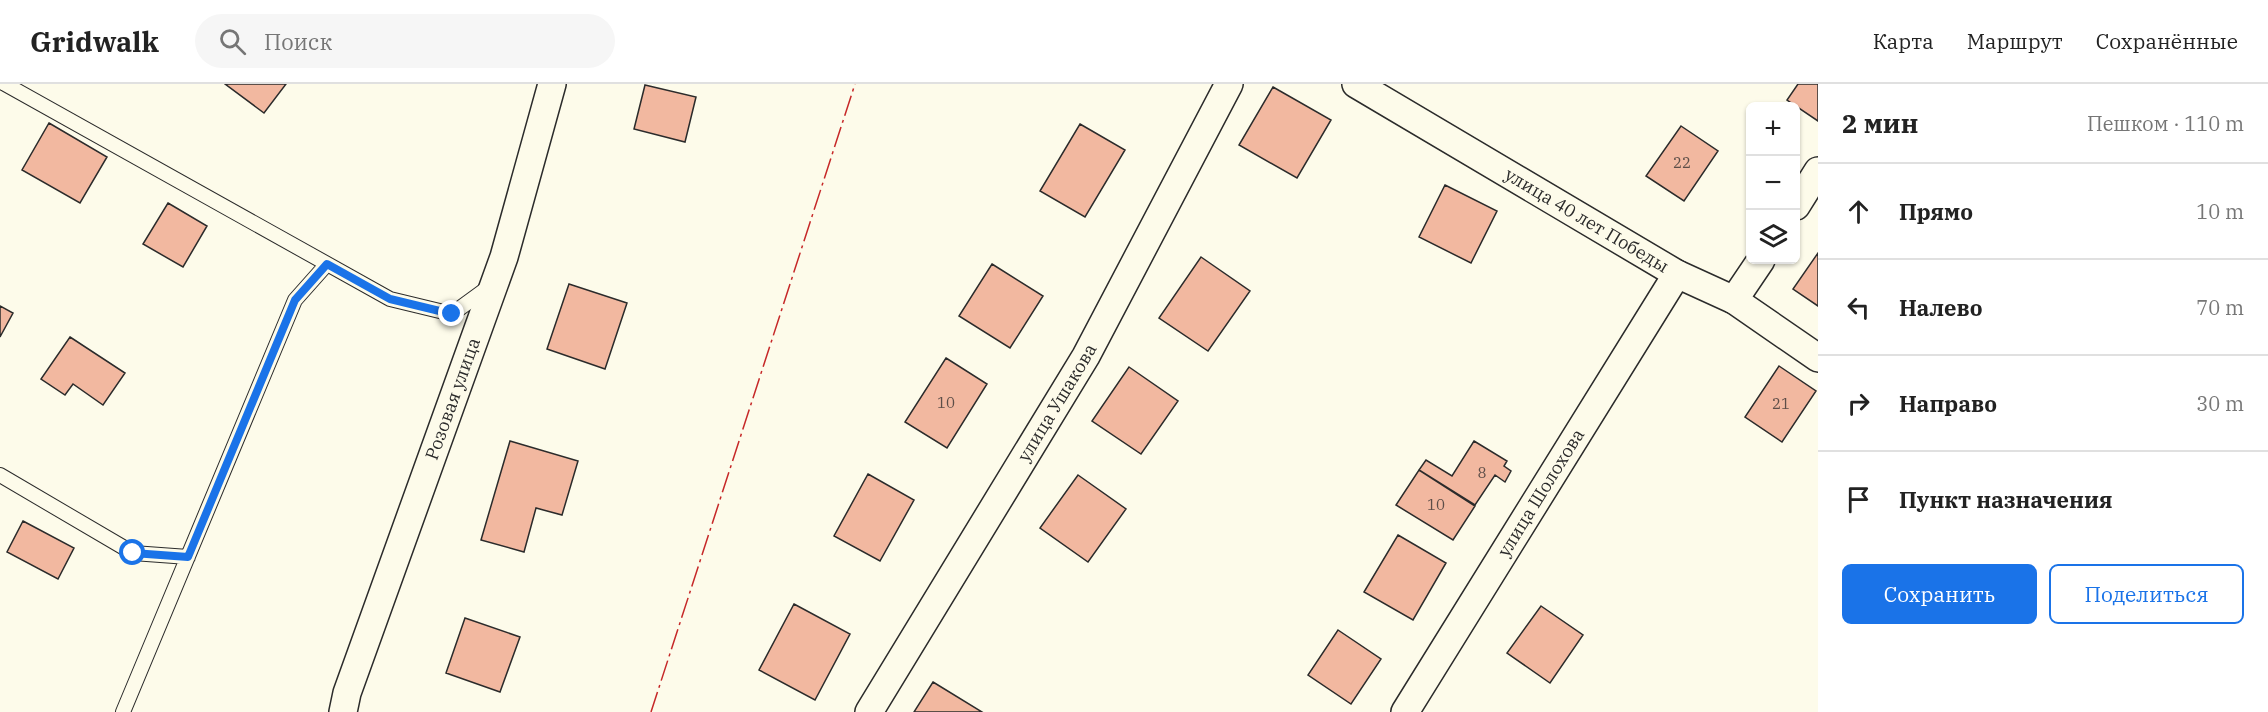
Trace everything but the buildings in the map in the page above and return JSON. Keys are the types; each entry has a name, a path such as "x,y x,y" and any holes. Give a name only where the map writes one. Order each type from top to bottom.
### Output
{"street":[{"name":"Розовая улица","path":"342,712 504,257 552,84"},
{"name":"улица Ушакова","path":"869,712 1086,356 1229,84"},
{"name":"улица 40 лет Победы","path":"1356,84 1677,274 1734,300 1818,358"},
{"path":"1800,200 1818,171"},
{"path":"1734,300 1758,264"},
{"name":"улица Шолохова","path":"1405,712 1677,274"}],"lane":[{"path":"4,84 390,299 452,314 495,283"},
{"path":"123,712 295,300 327,264"},
{"path":"0,475 133,553 188,557"}],"power":[{"path":"651,712 855,84"}],"route":[{"path":"133,553 188,557 295,300 327,264 390,299 452,314"}]}
